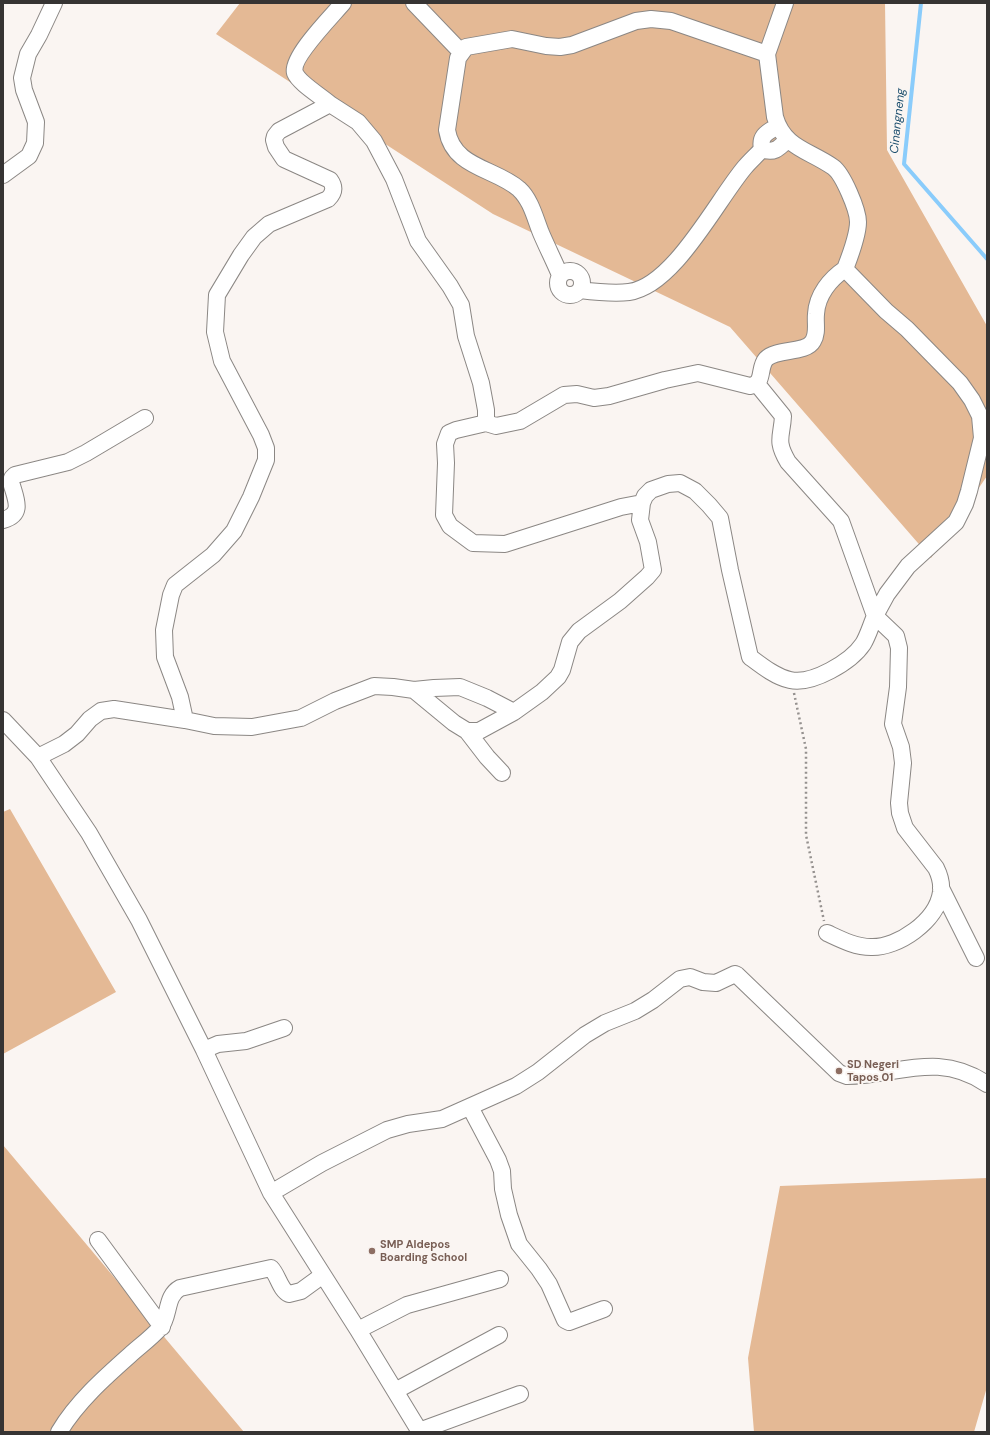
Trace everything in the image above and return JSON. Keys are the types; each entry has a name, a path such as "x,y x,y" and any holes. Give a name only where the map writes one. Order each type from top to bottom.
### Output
{"street":[{"path":"3,175 29,156 35,143 36,122 24,90 22,78 28,54 54,3"},
{"path":"343,3 302,50 295,65 295,72 300,80 330,104 358,122 374,141 394,179 418,241 450,286 461,305 466,336 481,383 486,410 486,423"},
{"path":"414,3 461,52"},
{"path":"757,384 763,364 769,356 807,347 813,342 816,331 816,313 821,297 827,285 837,274 845,269 852,250 858,221 848,189 834,168 787,140 778,126 775,117 768,54 785,3"},
{"path":"768,54 671,21 652,19 636,21 572,45 546,46 512,39 466,47 458,58 447,130 449,140 453,148 470,163 507,180 520,190 530,203 560,275 570,271 580,275 582,280 580,290 630,292 654,282 677,261 746,166 762,149 762,139 764,135 778,126"},
{"path":"185,720 180,698 165,657 164,630 171,595 175,585 213,556 234,531 251,497 266,460 266,448 261,435 222,361 215,332 217,295 241,255 254,237 270,224 328,199 332,195 333,184 330,180 284,158 276,147 274,140 275,136 279,132 330,104"},
{"path":"762,149 773,151 778,149 787,140"},
{"path":"467,731 479,731 514,712 542,692 558,678 562,670 570,642 580,631 620,601 647,577 652,570 648,542 640,520 642,503 645,496 651,490 668,484 680,484 695,491 720,518 750,657 775,674 791,680 806,679 822,675 846,662 862,645 887,594 908,566 956,522 965,504 982,438 980,416 972,400 960,383 845,269"},
{"path":"642,503 621,507 505,544 474,543 450,526 444,515 446,463 445,444 449,433 456,430 486,423 496,426 520,421 564,395 577,394 594,398 609,396 664,380 698,373 750,386 757,384"},
{"path":"757,384 783,416 780,440 783,454 788,462 841,521 875,616 896,636 899,648 898,688 893,711 893,724 901,747 904,763 899,803 900,813 905,828 936,868 940,876 941,888 938,902 919,927 896,942 878,947 860,946 827,933"},
{"path":"3,520 12,517 18,509 11,482 14,475 68,462 145,418"},
{"path":"38,757 64,744 90,719 101,711 114,709 214,726 252,727 301,718 335,701 374,686 414,690 460,687 487,698 514,712"},
{"path":"414,690 454,723 467,731 487,757 502,773"},
{"path":"3,720 38,757 89,833 139,920 204,1050 271,1193 358,1330 419,1432 520,1394"},
{"path":"941,888 976,958"},
{"path":"271,1193 322,1163 387,1130 408,1124 442,1119 516,1086 538,1072 585,1035 605,1023 635,1011 680,979 690,977 703,982 716,983 735,974 839,1073 843,1075 855,1076 926,1066 948,1067 968,1073 987,1084"},
{"path":"204,1050 218,1044 246,1041 284,1028"},
{"path":"470,1107 498,1160 502,1171 503,1190 508,1215 519,1244 549,1284 565,1320 569,1322 604,1309"},
{"path":"98,1240 162,1327"},
{"path":"59,1432 69,1415 90,1393 115,1368 162,1327 172,1295 176,1290 271,1268 275,1271 284,1292 289,1294 301,1290 323,1275"},
{"path":"358,1330 407,1305 500,1279"},
{"path":"395,1391 499,1335"}],"path":[{"path":"791,680 806,749 806,835 827,933"}],"shaded area":[{"path":"240,3 885,3 887,150 987,326 987,476 931,558 730,327 493,214 216,34"},
{"path":"10,809 116,992 3,1054 3,812"},
{"path":"3,1145 244,1432 3,1432"},
{"path":"987,1178 987,1387 974,1432 754,1432 748,1358 780,1186"}],"waterway":[{"name":"Cinangneng","path":"921,3 904,164 987,259"}],"place":[{"name":"SD Negeri Tapos 01","path":"839,1071"},
{"name":"SMP Aldepos Boarding School","path":"372,1251"}]}
